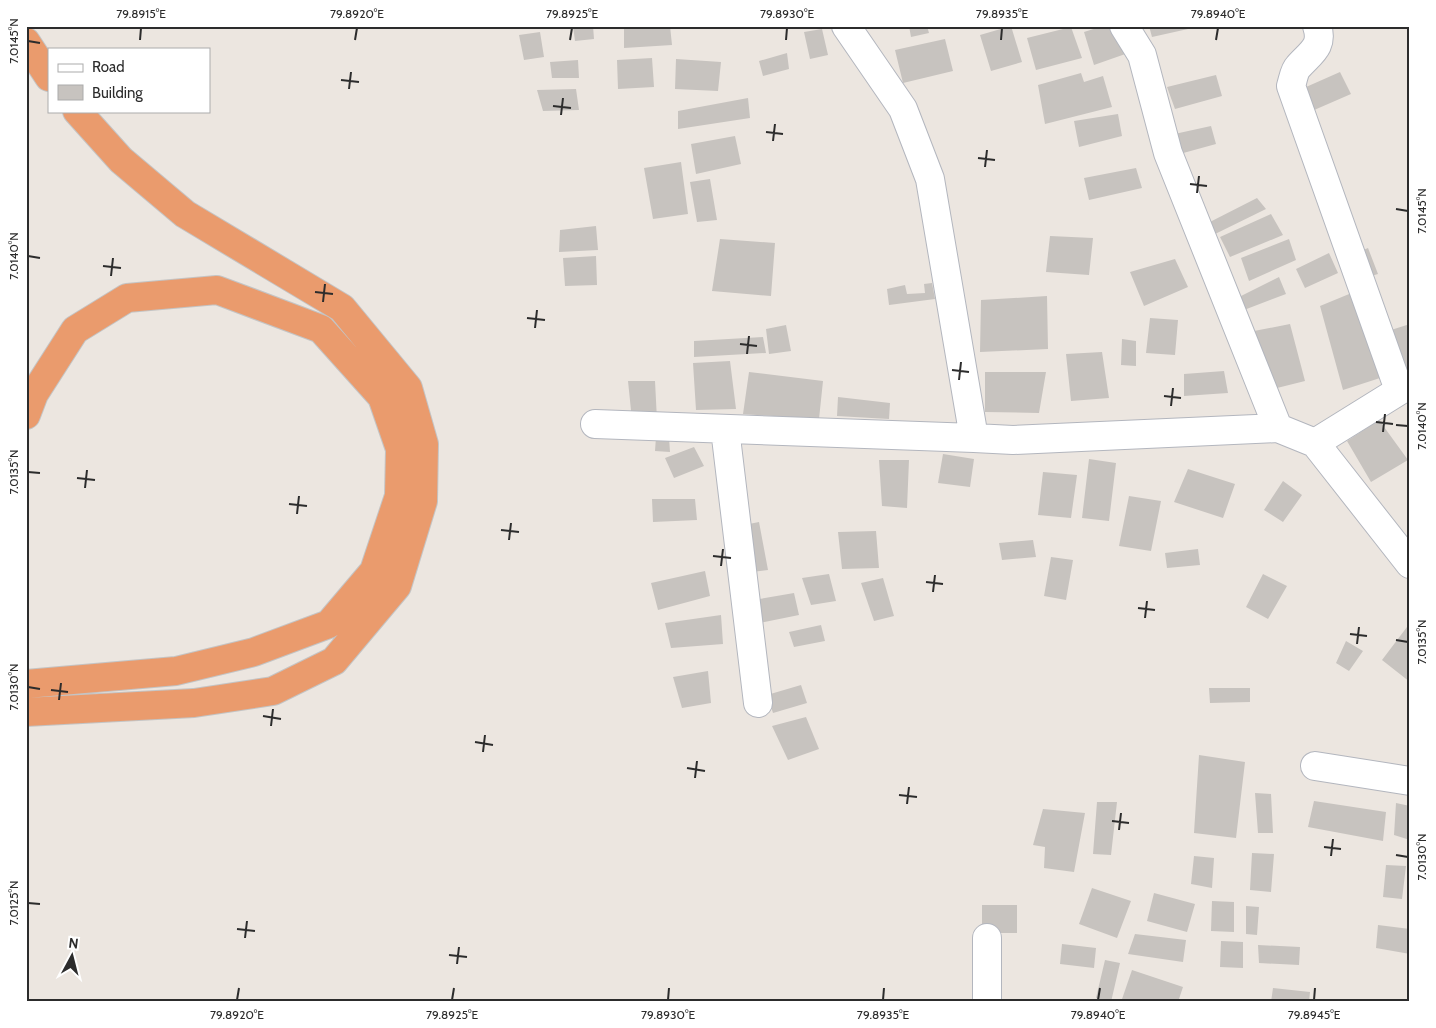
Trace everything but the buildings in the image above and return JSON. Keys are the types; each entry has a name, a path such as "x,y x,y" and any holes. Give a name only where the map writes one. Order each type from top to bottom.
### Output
{"highway":[{"path":"26,42 48,75"},
{"path":"26,712 194,703 273,691 334,661 396,586 423,501 424,444 408,388 342,308 185,214 121,160 77,112"},
{"path":"26,415 34,394 75,330 127,298 217,290 321,329 382,397 400,449 399,496 374,571 329,624 254,652 176,671 26,684"}],"street":[{"path":"846,26 903,109 930,180 974,438"},
{"path":"1124,26 1142,55 1168,153 1278,428"},
{"path":"1315,443 1404,387 1291,86 1296,68 1315,51 1320,36 1317,26"},
{"path":"595,424 1013,440 1278,428 1315,443 1410,564"},
{"path":"725,429 758,703"},
{"path":"1315,766 1410,781"},
{"path":"987,938 987,1002"}]}
